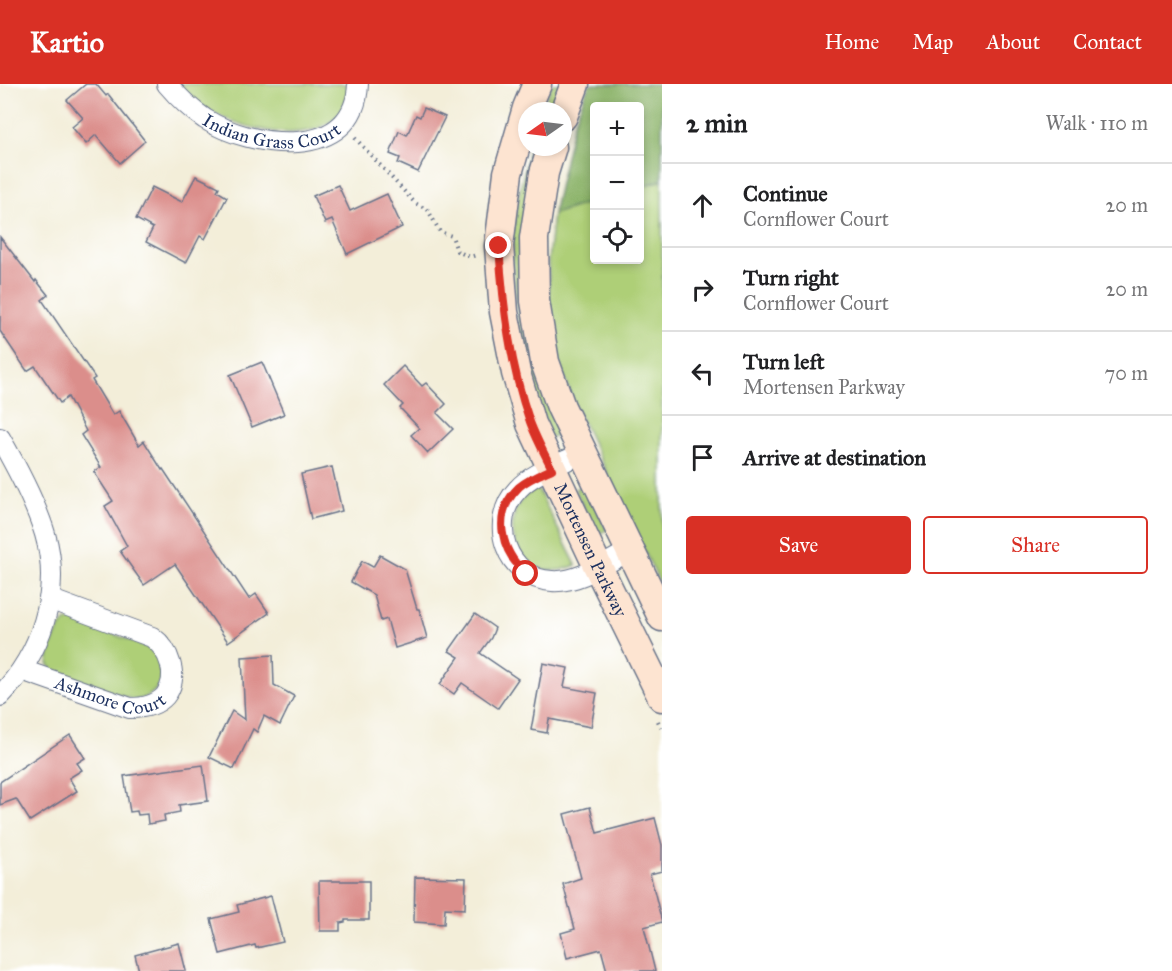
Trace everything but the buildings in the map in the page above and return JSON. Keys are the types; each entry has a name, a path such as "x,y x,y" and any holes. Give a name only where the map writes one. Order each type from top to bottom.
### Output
{"street":[{"name":"Indian Grass Court","path":"167,84 186,105 206,119 248,138 273,143 310,141 329,134 343,124 352,111 358,93 358,84"},
{"name":"Mortensen Parkway","path":"537,84 527,108 508,173 499,246 504,312 516,374 531,424 662,697"},
{"path":"568,102 575,84"},
{"name":"Mortensen Parkway","path":"549,156 544,173 534,238 535,301 545,362 561,407 582,453 662,617"},
{"path":"0,438 27,491 45,535 50,571 49,599 35,648 22,670 0,696"},
{"path":"582,453 519,486 505,507 502,519 503,536 508,552 526,574 539,579 565,580 629,551"},
{"name":"Ashmore Court","path":"22,670 129,708 143,708 153,704 164,697 171,686 170,660 165,648 152,637 49,599"}],"path":[{"path":"343,124 415,203 428,210 440,231 452,236 457,251 470,257 483,252"}],"green space":[{"path":"178,84 350,84 341,111 326,125 309,131 289,133 248,127 229,120 198,103"},
{"path":"552,84 562,84 555,102 545,102"},
{"path":"589,84 662,84 662,180 644,186 644,102 590,102 590,202 553,214 566,156 572,156 573,125"},
{"path":"527,156 536,156 533,165 559,434 550,438 519,336 513,264 513,234"},
{"path":"662,180 662,588 575,406 559,361 550,315 548,261 553,214 590,202 590,264 644,264 644,186"},
{"path":"584,485 607,530 597,535 575,489"},
{"path":"538,489 576,565 555,570 537,567 524,558 516,544 513,528 515,512 523,498"},
{"path":"76,620 148,647 156,654 162,670 158,687 144,698 134,700 55,672 48,664 52,645 57,632 65,622"}],"route":[{"path":"499,246 504,312 516,374 531,424 552,469 519,486 505,507 502,519 503,536 508,552 526,574"}]}
